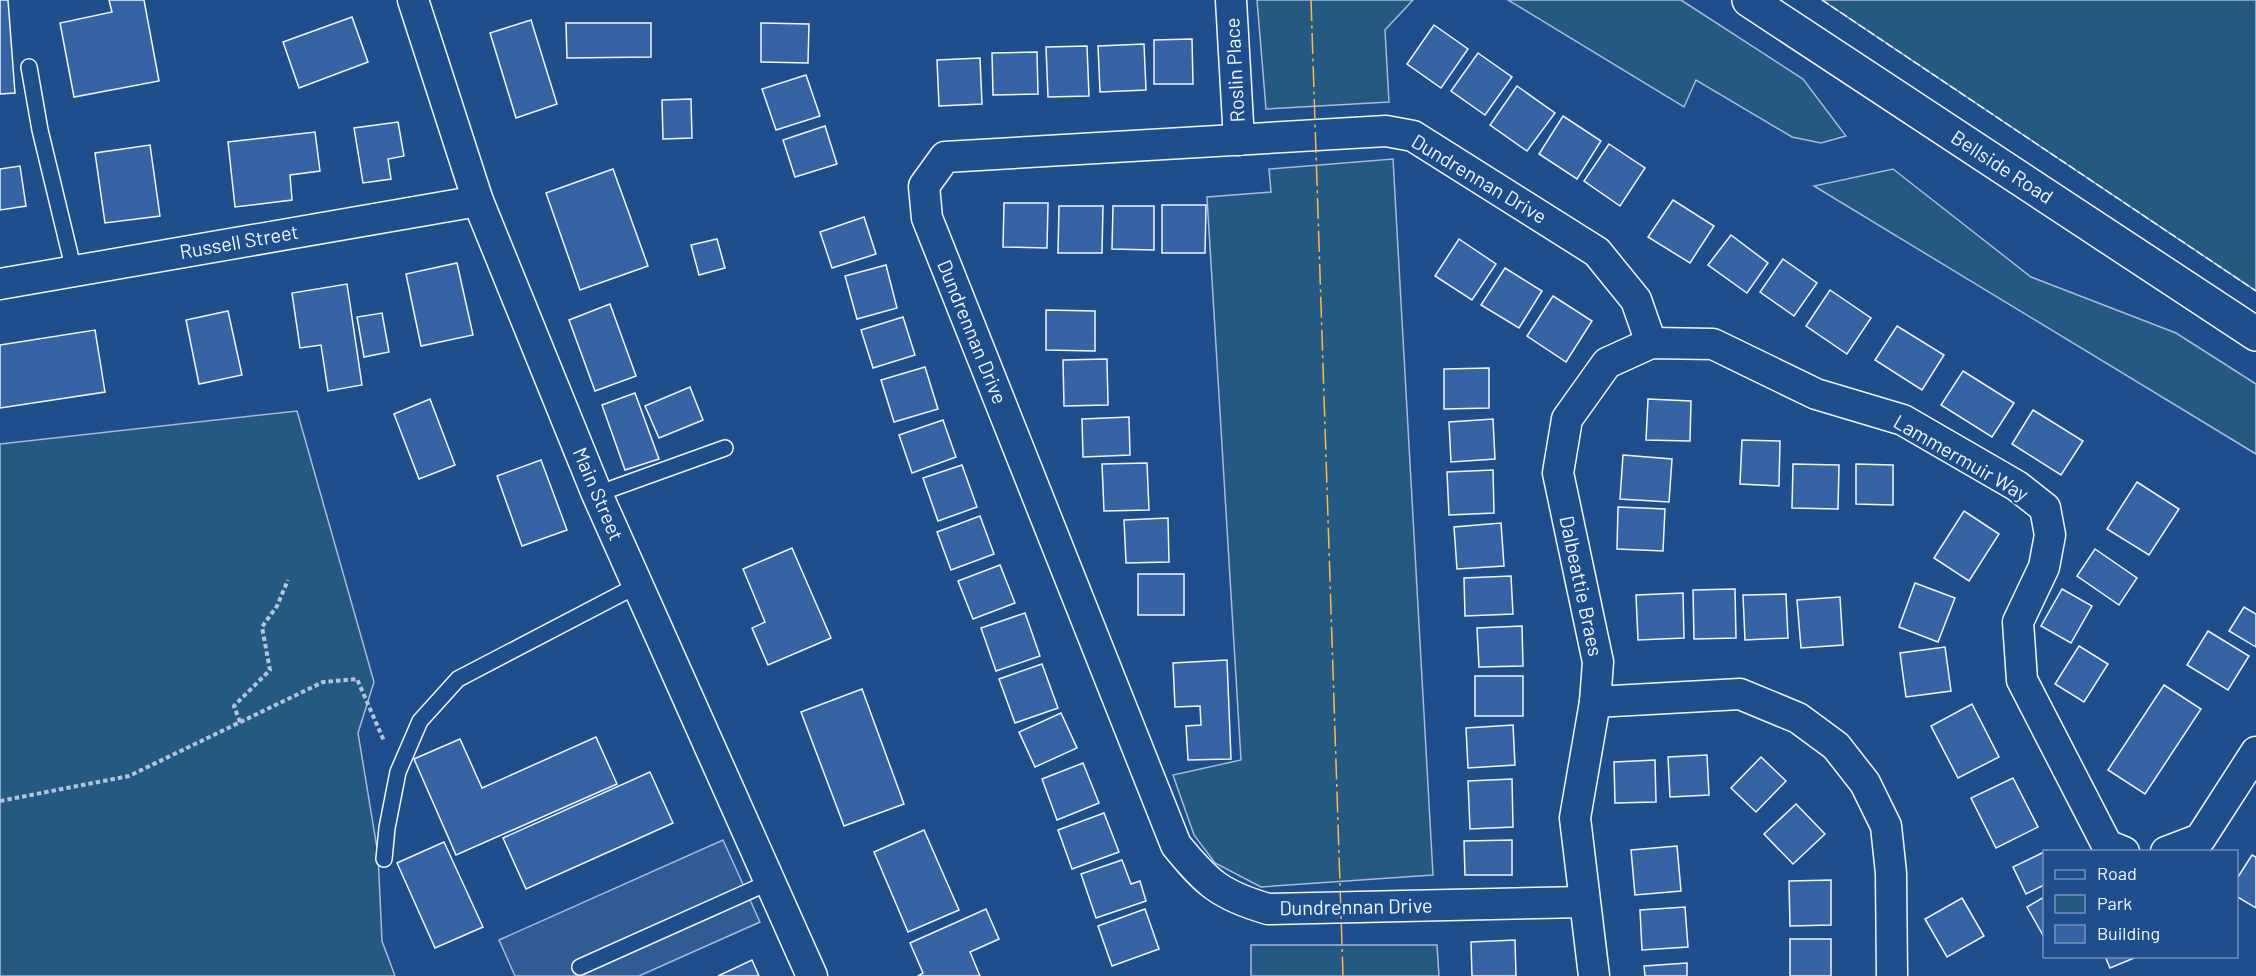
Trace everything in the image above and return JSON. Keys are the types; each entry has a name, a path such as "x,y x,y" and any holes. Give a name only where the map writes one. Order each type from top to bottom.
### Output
{"main road":[{"name":"Bellside Road","path":"1749,0 2256,334"}],"street":[{"name":"Main Street","path":"413,0 478,201 597,494 636,586 772,882 812,976"},
{"name":"Roslin Place","path":"1231,0 1239,140"},
{"name":"Dundrennan Drive","path":"1584,902 1268,909 1234,899 1203,878 1176,845 927,218 924,186 945,157 1386,131 1413,136 1597,252 1636,300 1651,343"},
{"name":"Russell Street","path":"0,284 478,201"},
{"name":"Dalbeattie Braes","path":"1594,976 1575,818 1595,702 1598,662 1558,473 1567,419 1607,363 1651,343"},
{"name":"Lammermuir Way","path":"1651,343 1713,344 1816,393 1903,420 2017,486 2045,508 2050,535 2044,567 2018,622 2022,680 2107,844 2120,850"},
{"path":"1595,702 1740,694 1798,718 1836,746 1865,783 1886,826 1891,873 1892,976"},
{"path":"2171,850 2200,838 2256,752"}],"lane":[{"path":"29,67 40,130 74,271"},
{"path":"597,494 725,448"},
{"path":"384,859 387,828 398,772 403,759 420,722 458,679 636,586"},
{"path":"580,968 772,882"}],"path":[{"path":"240,722 234,706 270,670 261,627 277,606 288,580"},
{"path":"0,801 129,776 323,682 357,679 387,749 403,759"}],"green space":[{"path":"1257,0 1413,0 1385,30 1389,102 1266,109"},
{"path":"1508,0 1681,0 1803,79 1846,136 1821,143 1792,137 1696,80 1684,107"},
{"path":"1822,0 2256,0 2256,291"},
{"path":"1393,159 1433,875 1261,887 1215,863 1194,835 1173,775 1241,760 1207,197 1271,192 1269,169"},
{"path":"1893,169 2031,277 2176,333 2256,384 2256,454 1814,186"},
{"path":"297,411 374,682 358,733 378,854 382,941 395,976 0,976 0,444"},
{"path":"1251,945 1437,945 1439,976 1251,976"}],"shaded area":[{"path":"723,840 760,922 639,976 515,976 499,940"}],"building":[{"path":"0,0 8,0 15,93 0,94"},
{"path":"109,0 144,0 159,81 74,97 60,23 112,12"},
{"path":"352,17 368,62 299,88 283,42"},
{"path":"531,20 557,104 516,118 490,33"},
{"path":"566,23 651,23 651,57 567,58"},
{"path":"761,23 809,24 808,63 761,62"},
{"path":"1434,25 1468,49 1441,88 1407,64"},
{"path":"1192,39 1193,84 1154,84 1154,40"},
{"path":"1144,44 1146,90 1100,92 1098,46"},
{"path":"1087,46 1089,96 1048,97 1046,47"},
{"path":"1037,52 1038,94 993,95 992,53"},
{"path":"1478,53 1512,77 1485,115 1451,91"},
{"path":"980,58 982,104 939,106 937,60"},
{"path":"806,75 820,116 776,130 762,89"},
{"path":"1517,86 1555,113 1527,151 1490,125"},
{"path":"691,99 692,138 663,139 662,100"},
{"path":"1563,116 1601,141 1577,179 1539,154"},
{"path":"398,122 404,156 388,159 391,179 363,183 354,128"},
{"path":"825,126 837,164 795,177 783,140"},
{"path":"315,132 320,171 290,175 292,200 235,207 228,142"},
{"path":"1609,144 1645,168 1620,206 1584,181"},
{"path":"150,145 160,216 105,223 95,153"},
{"path":"20,166 26,206 0,210 0,169"},
{"path":"613,169 648,266 580,290 546,193"},
{"path":"1673,200 1714,226 1690,263 1648,237"},
{"path":"1004,203 1048,203 1047,248 1003,247"},
{"path":"1162,205 1206,205 1205,253 1162,253"},
{"path":"1059,206 1103,206 1102,253 1058,253"},
{"path":"1113,206 1154,206 1154,250 1112,249"},
{"path":"864,217 876,254 832,268 820,232"},
{"path":"1731,235 1768,263 1747,293 1708,265"},
{"path":"717,239 725,268 699,275 691,245"},
{"path":"1459,239 1496,264 1472,300 1435,276"},
{"path":"1783,259 1817,283 1794,316 1760,292"},
{"path":"457,263 473,335 421,346 406,274"},
{"path":"886,265 897,308 857,319 845,276"},
{"path":"1505,268 1542,291 1519,328 1481,305"},
{"path":"347,284 362,385 328,391 321,345 300,348 292,293"},
{"path":"1830,290 1871,318 1847,354 1806,326"},
{"path":"1553,296 1592,321 1566,362 1527,336"},
{"path":"610,304 636,376 595,391 569,320"},
{"path":"1046,310 1095,311 1095,351 1046,350"},
{"path":"228,311 242,375 199,384 186,320"},
{"path":"382,313 389,352 364,357 357,317"},
{"path":"903,317 915,355 873,368 861,330"},
{"path":"1897,326 1944,355 1922,390 1875,360"},
{"path":"95,330 105,392 0,408 0,345"},
{"path":"1107,359 1108,405 1064,406 1063,360"},
{"path":"925,367 938,409 894,422 881,380"},
{"path":"1489,368 1489,408 1444,409 1444,369"},
{"path":"1963,371 2014,403 1992,437 1941,405"},
{"path":"690,387 703,420 659,438 645,406"},
{"path":"635,393 659,459 625,470 602,405"},
{"path":"430,399 455,465 419,479 394,414"},
{"path":"1648,399 1691,401 1690,441 1646,440"},
{"path":"2033,410 2083,441 2061,475 2012,444"},
{"path":"1129,417 1130,455 1083,457 1082,419"},
{"path":"1493,419 1495,459 1451,462 1449,422"},
{"path":"943,420 956,457 912,473 899,435"},
{"path":"1742,440 1780,441 1779,486 1740,484"},
{"path":"1623,455 1672,459 1669,502 1620,499"},
{"path":"541,460 567,530 522,546 497,476"},
{"path":"1147,463 1149,510 1104,511 1102,464"},
{"path":"1793,464 1839,465 1838,509 1792,508"},
{"path":"1856,464 1893,465 1893,505 1856,504"},
{"path":"962,465 977,507 938,521 923,478"},
{"path":"1493,470 1494,513 1449,515 1447,472"},
{"path":"2137,482 2179,509 2149,555 2107,529"},
{"path":"1618,507 1665,509 1663,551 1617,549"},
{"path":"1964,511 1999,534 1969,581 1934,558"},
{"path":"980,516 994,554 951,570 937,532"},
{"path":"1168,518 1169,562 1126,563 1124,520"},
{"path":"1501,523 1504,566 1457,569 1454,527"},
{"path":"792,548 831,638 768,665 752,628 765,622 743,569"},
{"path":"2095,549 2137,578 2119,605 2077,576"},
{"path":"1000,565 1015,603 973,619 958,581"},
{"path":"1138,574 1184,574 1184,615 1138,615"},
{"path":"1511,576 1513,614 1465,616 1464,578"},
{"path":"1915,583 1955,598 1938,642 1899,627"},
{"path":"1735,589 1736,638 1694,639 1693,590"},
{"path":"2062,589 2092,606 2071,643 2041,626"},
{"path":"1683,593 1684,638 1638,640 1636,595"},
{"path":"1786,594 1788,638 1745,640 1743,595"},
{"path":"1840,597 1843,645 1801,648 1797,600"},
{"path":"2244,607 2256,614 2256,647 2229,631"},
{"path":"1025,613 1040,656 996,671 981,628"},
{"path":"1522,626 1523,666 1479,667 1477,628"},
{"path":"2208,631 2249,656 2228,690 2187,665"},
{"path":"2079,646 2108,664 2084,702 2055,684"},
{"path":"1945,647 1951,691 1906,697 1900,653"},
{"path":"1227,660 1231,759 1188,760 1186,726 1201,725 1200,706 1175,707 1173,663"},
{"path":"1042,664 1058,708 1015,723 999,679"},
{"path":"1475,676 1523,676 1523,716 1475,716"},
{"path":"2164,685 2201,709 2145,794 2108,770"},
{"path":"862,689 904,804 844,826 801,712"},
{"path":"1972,704 1999,757 1958,778 1931,726"},
{"path":"1061,713 1077,748 1035,767 1019,732"},
{"path":"1513,725 1515,765 1468,768 1466,728"},
{"path":"596,737 617,784 456,855 414,759 460,739 482,788"},
{"path":"1707,755 1709,795 1670,797 1668,757"},
{"path":"1761,757 1786,781 1756,812 1731,788"},
{"path":"1655,760 1656,802 1615,803 1614,762"},
{"path":"1083,763 1099,803 1057,820 1042,779"},
{"path":"650,772 673,823 526,889 503,838"},
{"path":"2013,778 2038,827 1996,848 1971,798"},
{"path":"1512,779 1513,827 1470,829 1468,781"},
{"path":"1796,804 1825,834 1793,864 1764,834"},
{"path":"1104,813 1119,852 1072,869 1058,830"},
{"path":"924,830 959,910 908,932 874,852"},
{"path":"1512,840 1512,875 1465,875 1464,841"},
{"path":"444,842 483,927 435,948 397,863"},
{"path":"1677,846 1681,891 1635,895 1631,850"},
{"path":"2043,852 2043,886 2026,894 2013,867"},
{"path":"2252,855 2256,857 2256,908 2238,897 2238,877"},
{"path":"1122,860 1131,884 1140,881 1146,901 1096,918 1081,874"},
{"path":"1831,880 1831,925 1790,926 1789,881"},
{"path":"1962,898 1984,936 1947,957 1925,919"},
{"path":"2043,898 2043,935 2027,907"},
{"path":"1685,907 1688,947 1642,950 1640,910"},
{"path":"986,909 999,939 970,952 980,976 918,976 923,973 910,943"},
{"path":"1145,909 1159,949 1112,966 1098,926"},
{"path":"1790,939 1831,939 1831,976 1790,976"},
{"path":"1515,940 1516,976 1472,976 1471,942"},
{"path":"2106,958 2134,958 2110,968"},
{"path":"752,960 759,976 718,976"},
{"path":"1687,963 1687,976 1645,976 1644,966"}],"fence":[{"path":"1822,0 2256,291"}],"power":[{"path":"1311,0 1343,976"}]}
